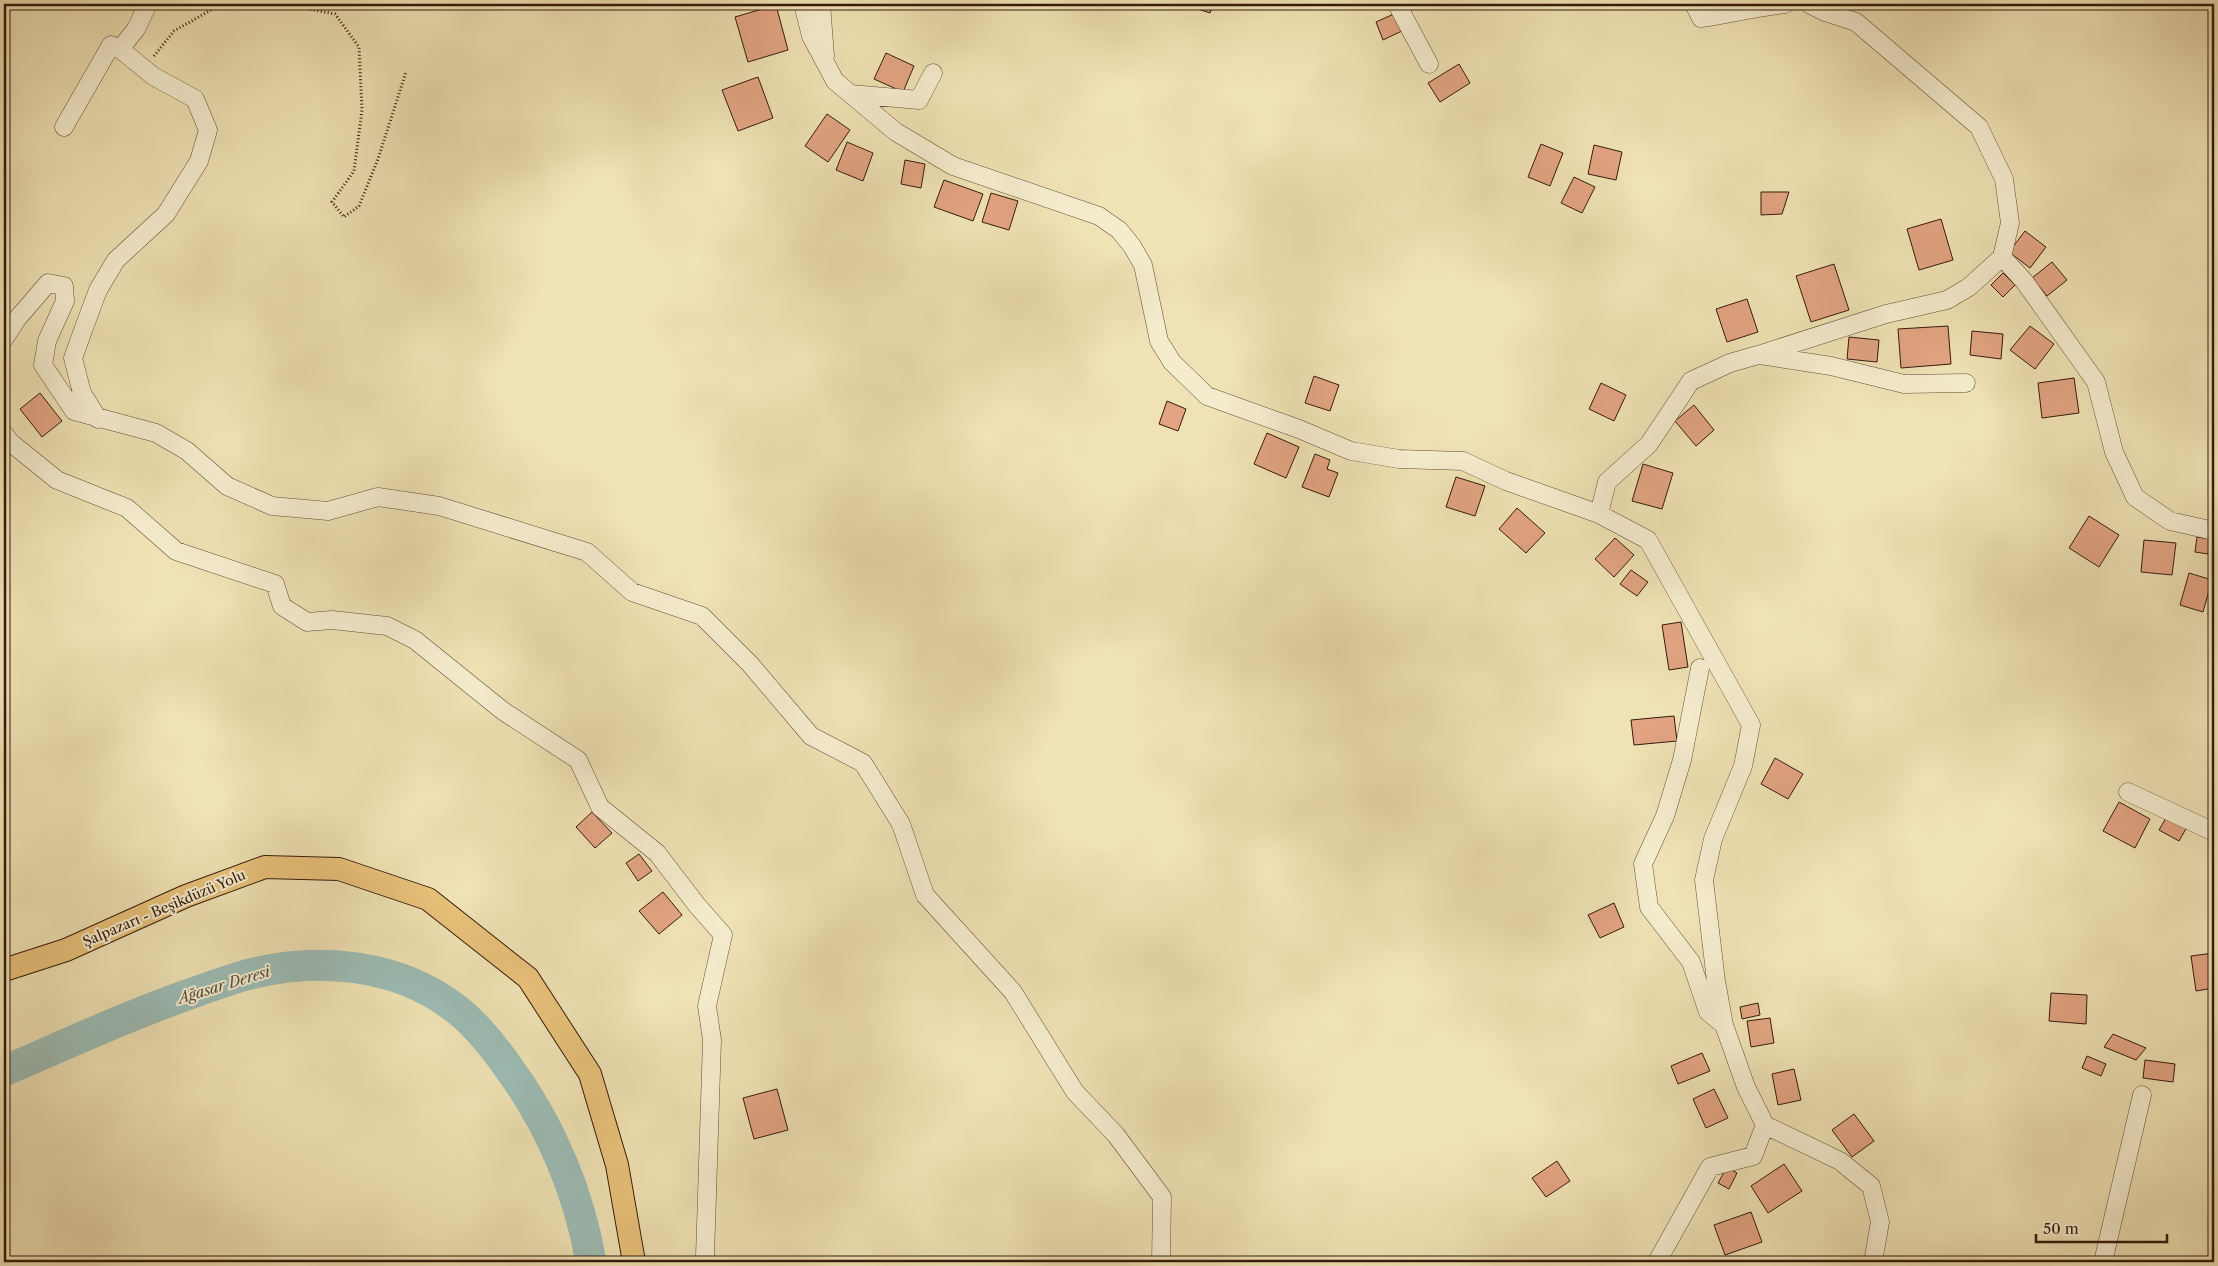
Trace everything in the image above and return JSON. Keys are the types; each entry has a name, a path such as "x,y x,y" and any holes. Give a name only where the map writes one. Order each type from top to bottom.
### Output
{"main road":[{"name":"Şalpazarı - Beşikdüzü Yolu","path":"4,970 66,950 186,896 265,867 339,869 428,899 528,978 590,1074 617,1165 634,1262"}],"street":[{"path":"120,49 136,29 148,4"},
{"path":"803,4 811,36 836,81 896,132 953,166 1099,216 1118,230 1132,246 1143,265 1159,342 1172,362 1207,396 1298,429 1351,451 1399,458 1463,461 1506,481 1599,514 1648,540 1751,725 1743,766 1713,839 1704,880 1716,980 1724,1025 1746,1087 1765,1125 1840,1162 1871,1186 1880,1222 1873,1262"},
{"path":"821,4 826,63"},
{"path":"1404,4 1399,8 1429,64"},
{"path":"1694,4 1701,18 1754,7 1785,4"},
{"path":"1599,514 1607,482 1649,444 1691,381 1730,363 1886,314 1947,300 1969,286 2002,257 2010,222 2004,179 1979,128 1856,22 1809,4"},
{"path":"64,127 112,45 120,49 150,74 195,99 208,130 199,161 166,214 116,260 98,290 73,358 82,393 98,419"},
{"path":"851,94 919,100 933,73"},
{"path":"2002,257 2024,281 2096,382 2114,452 2135,497 2170,521 2214,531"},
{"path":"4,340 17,319 48,283 64,286 66,301 47,341 43,365 74,411 98,419 156,433 187,451 227,486 272,506 328,511 378,497 439,506 587,552 632,592 702,616 750,664 811,736 863,763 901,824 925,895 1013,992 1075,1092 1116,1135 1162,1197 1161,1262"},
{"path":"1758,355 1831,366 1904,384 1966,383"},
{"path":"4,434 10,442 58,480 127,508 176,551 275,584 282,606 307,622 332,620 387,626 415,640 503,711 578,760 600,807 657,853 696,904 723,935 707,1006 712,1040 708,1179 704,1256 702,1262"},
{"path":"1700,668 1682,760 1665,816 1643,864 1649,907 1690,962 1708,1012 1724,1025"},
{"path":"2128,792 2214,832"},
{"path":"2103,1262 2142,1095"},
{"path":"1657,1262 1710,1167 1753,1156 1765,1125"}],"path":[{"path":"150,74 154,55 174,31 216,7 242,4"},
{"path":"283,4 335,14 359,47 362,110 354,171 332,202 344,217 359,206 378,159 406,72"}],"building":[{"path":"1184,4 1213,4 1210,13"},
{"path":"776,5 788,50 748,62 735,17"},
{"path":"1396,13 1404,30 1383,40 1376,22"},
{"path":"886,53 914,66 903,92 874,79"},
{"path":"1459,64 1470,83 1440,102 1428,83"},
{"path":"758,77 773,118 738,131 722,90"},
{"path":"827,114 850,130 828,162 805,146"},
{"path":"847,142 873,153 863,181 836,170"},
{"path":"1541,144 1563,153 1550,186 1528,177"},
{"path":"1594,145 1622,152 1616,180 1588,174"},
{"path":"905,160 925,164 921,188 901,184"},
{"path":"1574,177 1595,187 1582,213 1561,203"},
{"path":"944,180 983,194 973,221 934,207"},
{"path":"1761,192 1789,192 1782,214 1761,215"},
{"path":"991,193 1018,201 1009,230 982,222"},
{"path":"1941,219 1953,260 1919,270 1907,229"},
{"path":"2025,231 2046,247 2030,268 2009,252"},
{"path":"2052,262 2067,280 2047,296 2032,278"},
{"path":"1834,264 1849,310 1811,322 1796,276"},
{"path":"2003,273 2015,285 2003,297 1991,285"},
{"path":"1747,299 1758,332 1727,342 1716,309"},
{"path":"1948,326 1951,364 1901,368 1898,329"},
{"path":"2030,326 2054,344 2035,369 2010,350"},
{"path":"1972,331 2003,334 2001,359 1970,355"},
{"path":"1849,337 1879,340 1877,362 1847,359"},
{"path":"1314,376 1339,385 1330,411 1305,403"},
{"path":"2074,378 2079,413 2042,418 2038,383"},
{"path":"1601,383 1626,395 1614,421 1589,409"},
{"path":"40,393 62,421 42,437 20,409"},
{"path":"1167,401 1186,409 1178,431 1159,424"},
{"path":"1694,405 1714,430 1696,446 1675,421"},
{"path":"1267,433 1299,447 1286,478 1254,464"},
{"path":"1315,454 1330,460 1327,469 1338,473 1329,497 1302,487"},
{"path":"1643,464 1673,473 1662,509 1632,501"},
{"path":"1456,477 1485,486 1475,516 1446,507"},
{"path":"1517,508 1545,533 1526,553 1499,529"},
{"path":"2089,516 2119,535 2099,567 2069,548"},
{"path":"2197,537 2210,539 2208,554 2195,552"},
{"path":"1615,538 1634,555 1614,577 1595,559"},
{"path":"2144,540 2176,543 2172,575 2141,572"},
{"path":"1631,570 1648,582 1637,596 1620,584"},
{"path":"2189,573 2212,580 2203,612 2180,605"},
{"path":"2214,612 2214,644 2208,613"},
{"path":"1681,622 1688,667 1669,670 1662,625"},
{"path":"1674,716 1677,741 1634,745 1631,720"},
{"path":"1775,758 1803,774 1788,799 1761,784"},
{"path":"2119,802 2150,819 2135,848 2103,831"},
{"path":"592,812 612,833 595,848 576,827"},
{"path":"2167,816 2187,827 2179,841 2159,830"},
{"path":"639,854 652,871 638,881 626,863"},
{"path":"663,892 682,915 659,934 639,911"},
{"path":"1614,903 1624,927 1600,938 1588,915"},
{"path":"2214,953 2214,988 2196,991 2191,956"},
{"path":"2051,993 2087,995 2086,1024 2049,1021"},
{"path":"1758,1003 1760,1015 1742,1019 1740,1007"},
{"path":"1770,1018 1774,1043 1751,1047 1747,1021"},
{"path":"2113,1034 2146,1048 2136,1060 2104,1047"},
{"path":"1702,1053 1710,1071 1678,1084 1671,1066"},
{"path":"2087,1056 2106,1064 2101,1076 2082,1068"},
{"path":"2145,1060 2175,1064 2173,1082 2143,1078"},
{"path":"1794,1069 1801,1100 1778,1105 1772,1074"},
{"path":"777,1089 788,1130 754,1139 743,1098"},
{"path":"1714,1089 1728,1118 1706,1128 1693,1099"},
{"path":"1854,1114 1874,1141 1852,1157 1832,1130"},
{"path":"1557,1161 1570,1181 1546,1197 1532,1178"},
{"path":"1784,1164 1802,1191 1768,1213 1751,1186"},
{"path":"1727,1167 1737,1173 1729,1189 1718,1183"},
{"path":"1751,1212 1762,1242 1725,1255 1714,1225"}],"waterway":[{"name":"Ağasar Deresi","path":"4,1071 140,1012 246,975 273,969 330,965 358,968 385,974 411,983 437,996 460,1012 480,1031 503,1060 537,1112 561,1160 579,1210 591,1262"}]}
